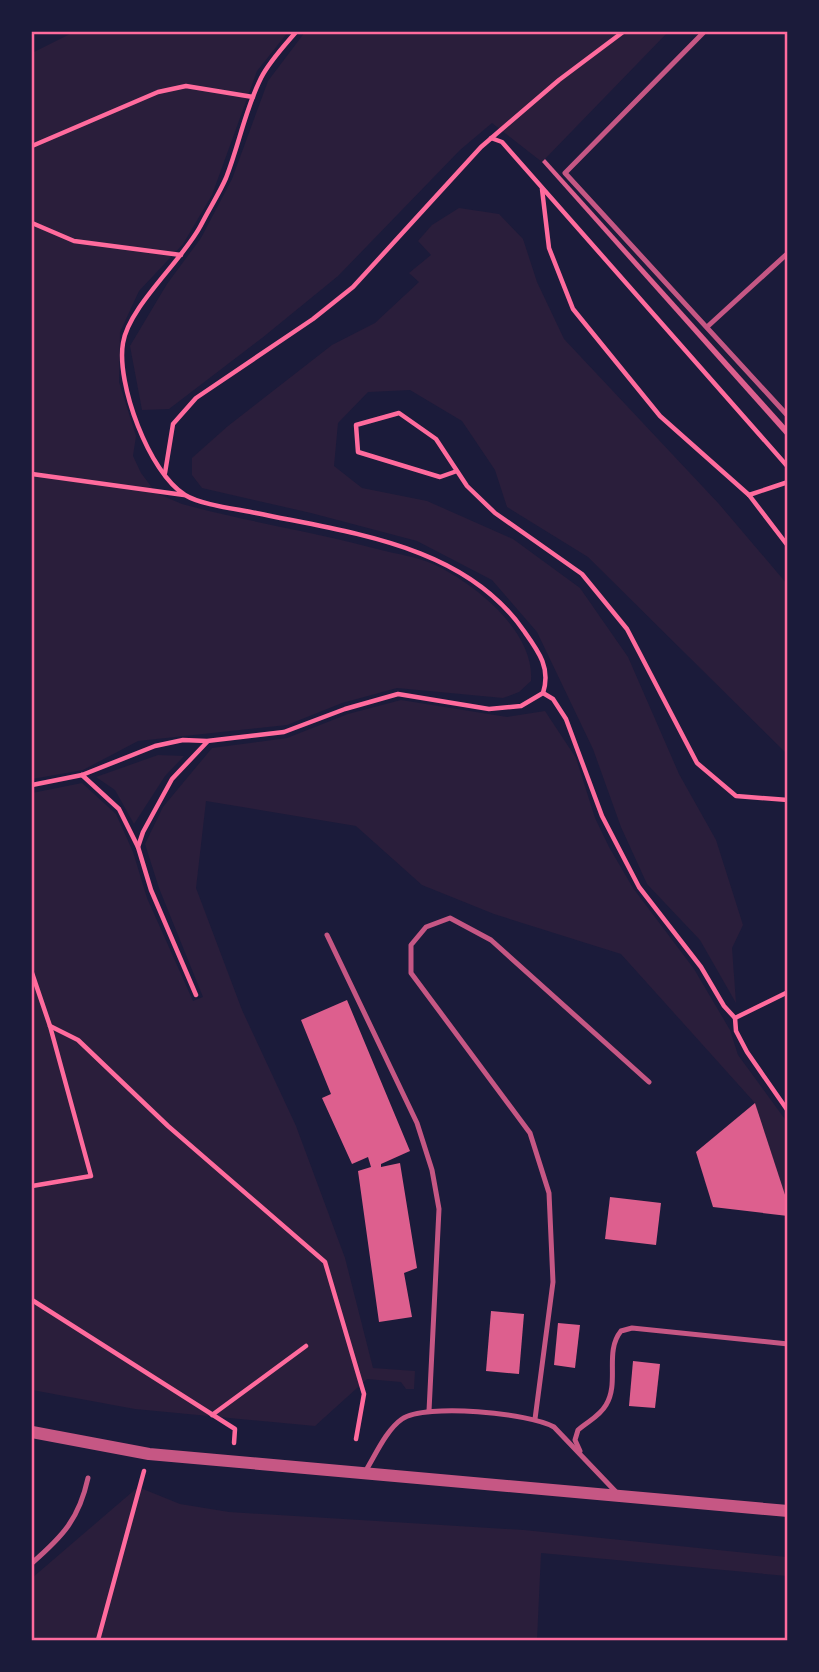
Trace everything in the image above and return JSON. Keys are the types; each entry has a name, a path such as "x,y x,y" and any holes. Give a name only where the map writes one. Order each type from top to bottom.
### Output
{"street":[{"path":"32,1432 149,1454 788,1511"}],"lane":[{"path":"704,32 565,173 788,416"},
{"path":"707,327 788,253"},
{"path":"535,1419 553,1282 549,1193 530,1133 411,973 411,945 426,927 450,918 491,940 649,1082"},
{"path":"327,935 417,1123 432,1170 439,1209 429,1411"},
{"path":"581,1454 575,1440 578,1430 597,1418 608,1403 612,1387 613,1348 621,1331 632,1328 788,1344"},
{"path":"365,1473 394,1425 414,1413 429,1411 535,1419 554,1427 620,1495"},
{"path":"32,1563 69,1527 81,1508 88,1478"}],"path":[{"path":"185,495 164,474 142,435 124,381 123,342 134,317 196,236 225,179 262,76 296,32"},
{"path":"164,474 173,424 196,398 313,319 353,287 437,192 491,138 559,80 623,32"},
{"path":"32,146 158,92 186,86 253,97"},
{"path":"491,138 502,142 788,467"},
{"path":"542,189 549,248 573,309 660,416 750,495 788,546"},
{"path":"32,223 74,241 181,255"},
{"path":"457,471 440,477 358,452 356,425 399,413 436,439 457,471 495,513 582,575 627,629 697,763 736,796 788,800"},
{"path":"32,474 185,495 330,527 435,557 494,596 522,627 539,652 548,678 544,693 521,706 489,709 398,694 345,709 284,732 207,741 183,740 155,746 82,775 32,785"},
{"path":"750,495 788,482"},
{"path":"544,693 553,699 566,719 602,816 639,887 701,967 724,1006 735,1018 736,1031 747,1052 788,1111"},
{"path":"138,847 143,832 172,779 207,741"},
{"path":"82,775 119,809 138,847 151,890 196,995"},
{"path":"32,973 50,1026 91,1176 32,1186"},
{"path":"735,1018 788,992"},
{"path":"50,1026 78,1040 168,1126 325,1262 364,1395 356,1439"},
{"path":"32,1300 235,1429 233,1461"},
{"path":"212,1415 306,1346"},
{"path":"98,1640 149,1454"}],"shaded area":[{"path":"74,32 288,32 257,71 212,195 183,244 139,291 120,332 119,382 136,436 133,456 141,473 156,493 182,504 414,558 449,572 499,611 523,644 530,662 531,681 519,692 503,698 397,688 342,703 287,725 138,741 83,770 32,779 32,53"},
{"path":"305,32 668,32 542,162 492,123 460,150 338,276 169,409 142,410 130,346 167,284 201,238 232,179 268,81"},
{"path":"459,208 499,214 523,239 537,282 564,339 719,504 787,584 787,754 588,557 507,507 495,470 462,421 410,390 368,392 338,423 334,466 362,488 427,501 513,539 580,588 628,657 679,774 716,840 743,925 732,948 736,1003 700,940 647,884 621,827 593,749 537,632 492,580 417,541 202,488 192,475 192,458 228,426 332,345 375,323 419,282 409,273 431,255 418,241 432,225"},
{"path":"401,700 507,717 545,711 576,758 595,818 633,888 694,969 730,1030 738,1055 787,1122 787,1204 755,1103 621,954 494,914 422,885 356,826 206,801 196,888 242,1010 296,1126 345,1258 373,1368 415,1371 414,1389 406,1389 401,1382 367,1379 315,1426 135,1409 32,1390 32,793 82,783 116,814 133,852 147,898 193,1001 203,997 159,888 145,844 163,807 212,748 287,738 348,714"},
{"path":"158,755 184,756 165,776 134,824 115,790 96,777"},
{"path":"138,1487 180,1504 229,1512 524,1530 787,1557 787,1576 541,1553 537,1640 32,1640 32,1578"}],"building":[{"path":"545,159 788,429 788,438 542,162"},
{"path":"347,1000 410,1151 381,1164 381,1167 400,1163 417,1268 404,1273 412,1317 379,1322 358,1171 371,1167 368,1157 352,1164 322,1098 331,1094 301,1020"},
{"path":"755,1103 788,1204 788,1216 713,1207 696,1152"},
{"path":"610,1197 661,1203 656,1245 605,1239"},
{"path":"491,1311 524,1314 519,1374 486,1371"},
{"path":"558,1323 580,1325 575,1368 554,1365"},
{"path":"633,1361 660,1364 655,1408 629,1406"}]}
